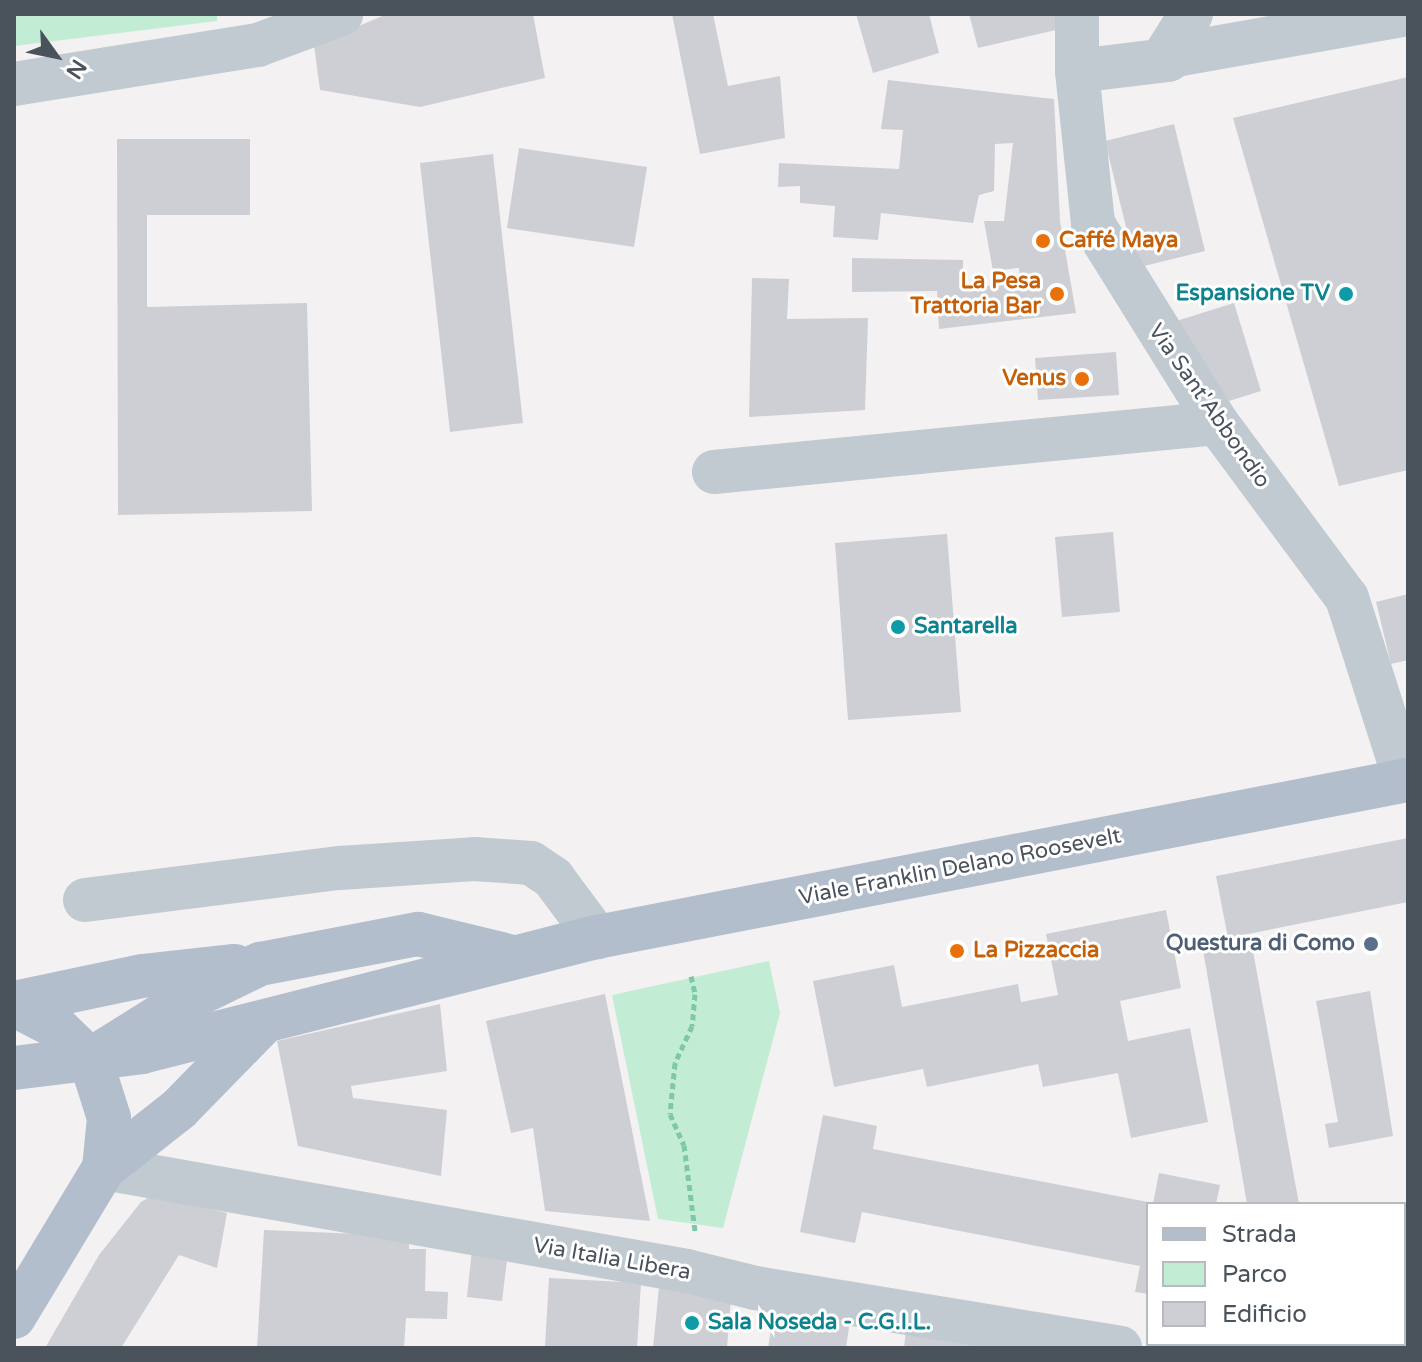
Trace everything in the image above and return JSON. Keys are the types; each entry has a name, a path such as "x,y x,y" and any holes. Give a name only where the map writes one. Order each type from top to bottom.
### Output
{"main road":[{"name":"Viale Franklin Delano Roosevelt","path":"91,1061 264,1022 597,937 1406,780"},
{"name":"Viale Franklin Delano Roosevelt","path":"91,1061 133,1030 260,964 418,934 513,957"},
{"path":"14,1004 142,976 260,964"},
{"path":"14,1004 55,1026 91,1061 109,1118 104,1168"},
{"path":"14,1317 104,1168 179,1109 264,1022"},
{"path":"14,1068 91,1061"}],"street":[{"path":"14,84 258,45 341,14"},
{"name":"Via Sant'Abbondio","path":"1077,14 1077,71 1093,224 1217,423 1347,598 1406,780"},
{"path":"1164,57 1191,14"},
{"path":"1164,57 1407,14"},
{"path":"1077,71 1168,60 1164,57"},
{"path":"714,472 1217,423"},
{"path":"85,900 340,868 474,859 531,863 553,878 597,937"},
{"name":"Via Italia Libera","path":"104,1168 687,1271 755,1288 1120,1348"}],"path":[{"path":"687,1271 697,1224 684,1145 670,1114 675,1063 692,1026 695,994 691,976"}],"green space":[{"path":"14,14 217,14 217,21 14,46"},
{"path":"769,961 780,1013 723,1228 658,1219 612,995"}],"building":[{"path":"387,14 533,14 545,78 420,107 320,90 314,45"},
{"path":"672,14 713,14 728,86 780,76 785,138 700,154"},
{"path":"856,14 929,14 939,53 873,73"},
{"path":"969,14 1056,14 1060,29 978,48"},
{"name":"Espansione TV","path":"1408,77 1408,470 1339,486 1233,118"},
{"path":"888,80 1054,99 1060,221 1076,313 939,329 937,291 852,292 852,258 963,260 963,289 1020,282 1019,268 993,271 984,221 1004,221 1013,143 995,144 994,191 979,195 973,223 881,213 878,240 833,237 835,206 800,203 800,186 778,187 779,163 899,169 903,130 881,129"},
{"path":"1174,124 1205,251 1136,268 1105,141"},
{"path":"117,139 250,139 250,215 147,215 147,307 307,303 312,511 118,515"},
{"path":"519,148 647,167 634,247 507,228"},
{"path":"493,154 523,423 450,432 420,163"},
{"path":"752,278 789,279 787,319 868,318 865,410 749,417"},
{"path":"1234,303 1261,391 1229,401 1173,322"},
{"path":"1116,352 1119,395 1038,400 1035,358"},
{"path":"1113,532 1120,612 1062,617 1055,537"},
{"name":"Santarella","path":"947,534 961,712 848,720 835,543"},
{"path":"1408,594 1408,660 1391,664 1376,602"},
{"path":"1408,838 1408,902 1228,938 1216,876"},
{"path":"1166,910 1181,988 1120,1001 1128,1041 1190,1028 1208,1122 1131,1138 1118,1073 1043,1087 1038,1064 927,1087 923,1069 834,1087 813,981 894,965 902,1007 1018,984 1021,1002 1058,995 1046,934"},
{"path":"1251,940 1299,1202 1247,1202 1203,950"},
{"path":"1370,991 1393,1136 1329,1148 1325,1124 1338,1122 1316,1001"},
{"path":"605,994 650,1221 545,1211 533,1128 511,1133 486,1021"},
{"path":"440,1004 447,1071 351,1086 353,1098 447,1110 441,1176 298,1146 277,1041"},
{"path":"823,1115 877,1126 873,1149 1148,1202 1146,1294 1135,1292 1140,1266 862,1212 855,1243 800,1232"},
{"path":"1159,1173 1220,1185 1216,1202 1153,1202"},
{"path":"153,1195 227,1213 217,1268 179,1255 121,1348 45,1348 99,1255 141,1202"},
{"path":"264,1230 409,1236 409,1249 426,1249 425,1291 448,1292 447,1319 406,1318 404,1348 257,1348"},
{"path":"473,1240 509,1244 502,1301 467,1297"},
{"path":"1408,1255 1408,1302 1406,1302"},
{"path":"549,1278 641,1283 637,1348 545,1346"},
{"name":"Sala Noseda - C.G.I.L.","path":"659,1287 731,1298 727,1348 653,1348"},
{"path":"774,1309 850,1320 846,1348 768,1348"},
{"path":"906,1330 984,1348 904,1348"}],"place":[{"name":"Caffé Maya","path":"1043,241"},
{"name":"La Pesa Trattoria Bar","path":"1057,294"},
{"name":"Espansione TV","path":"1346,294"},
{"name":"Venus","path":"1082,379"},
{"name":"Santarella","path":"898,627"},
{"name":"Questura di Como","path":"1371,944"},
{"name":"La Pizzaccia","path":"957,951"},
{"name":"Sala Noseda - C.G.I.L.","path":"692,1323"}]}
